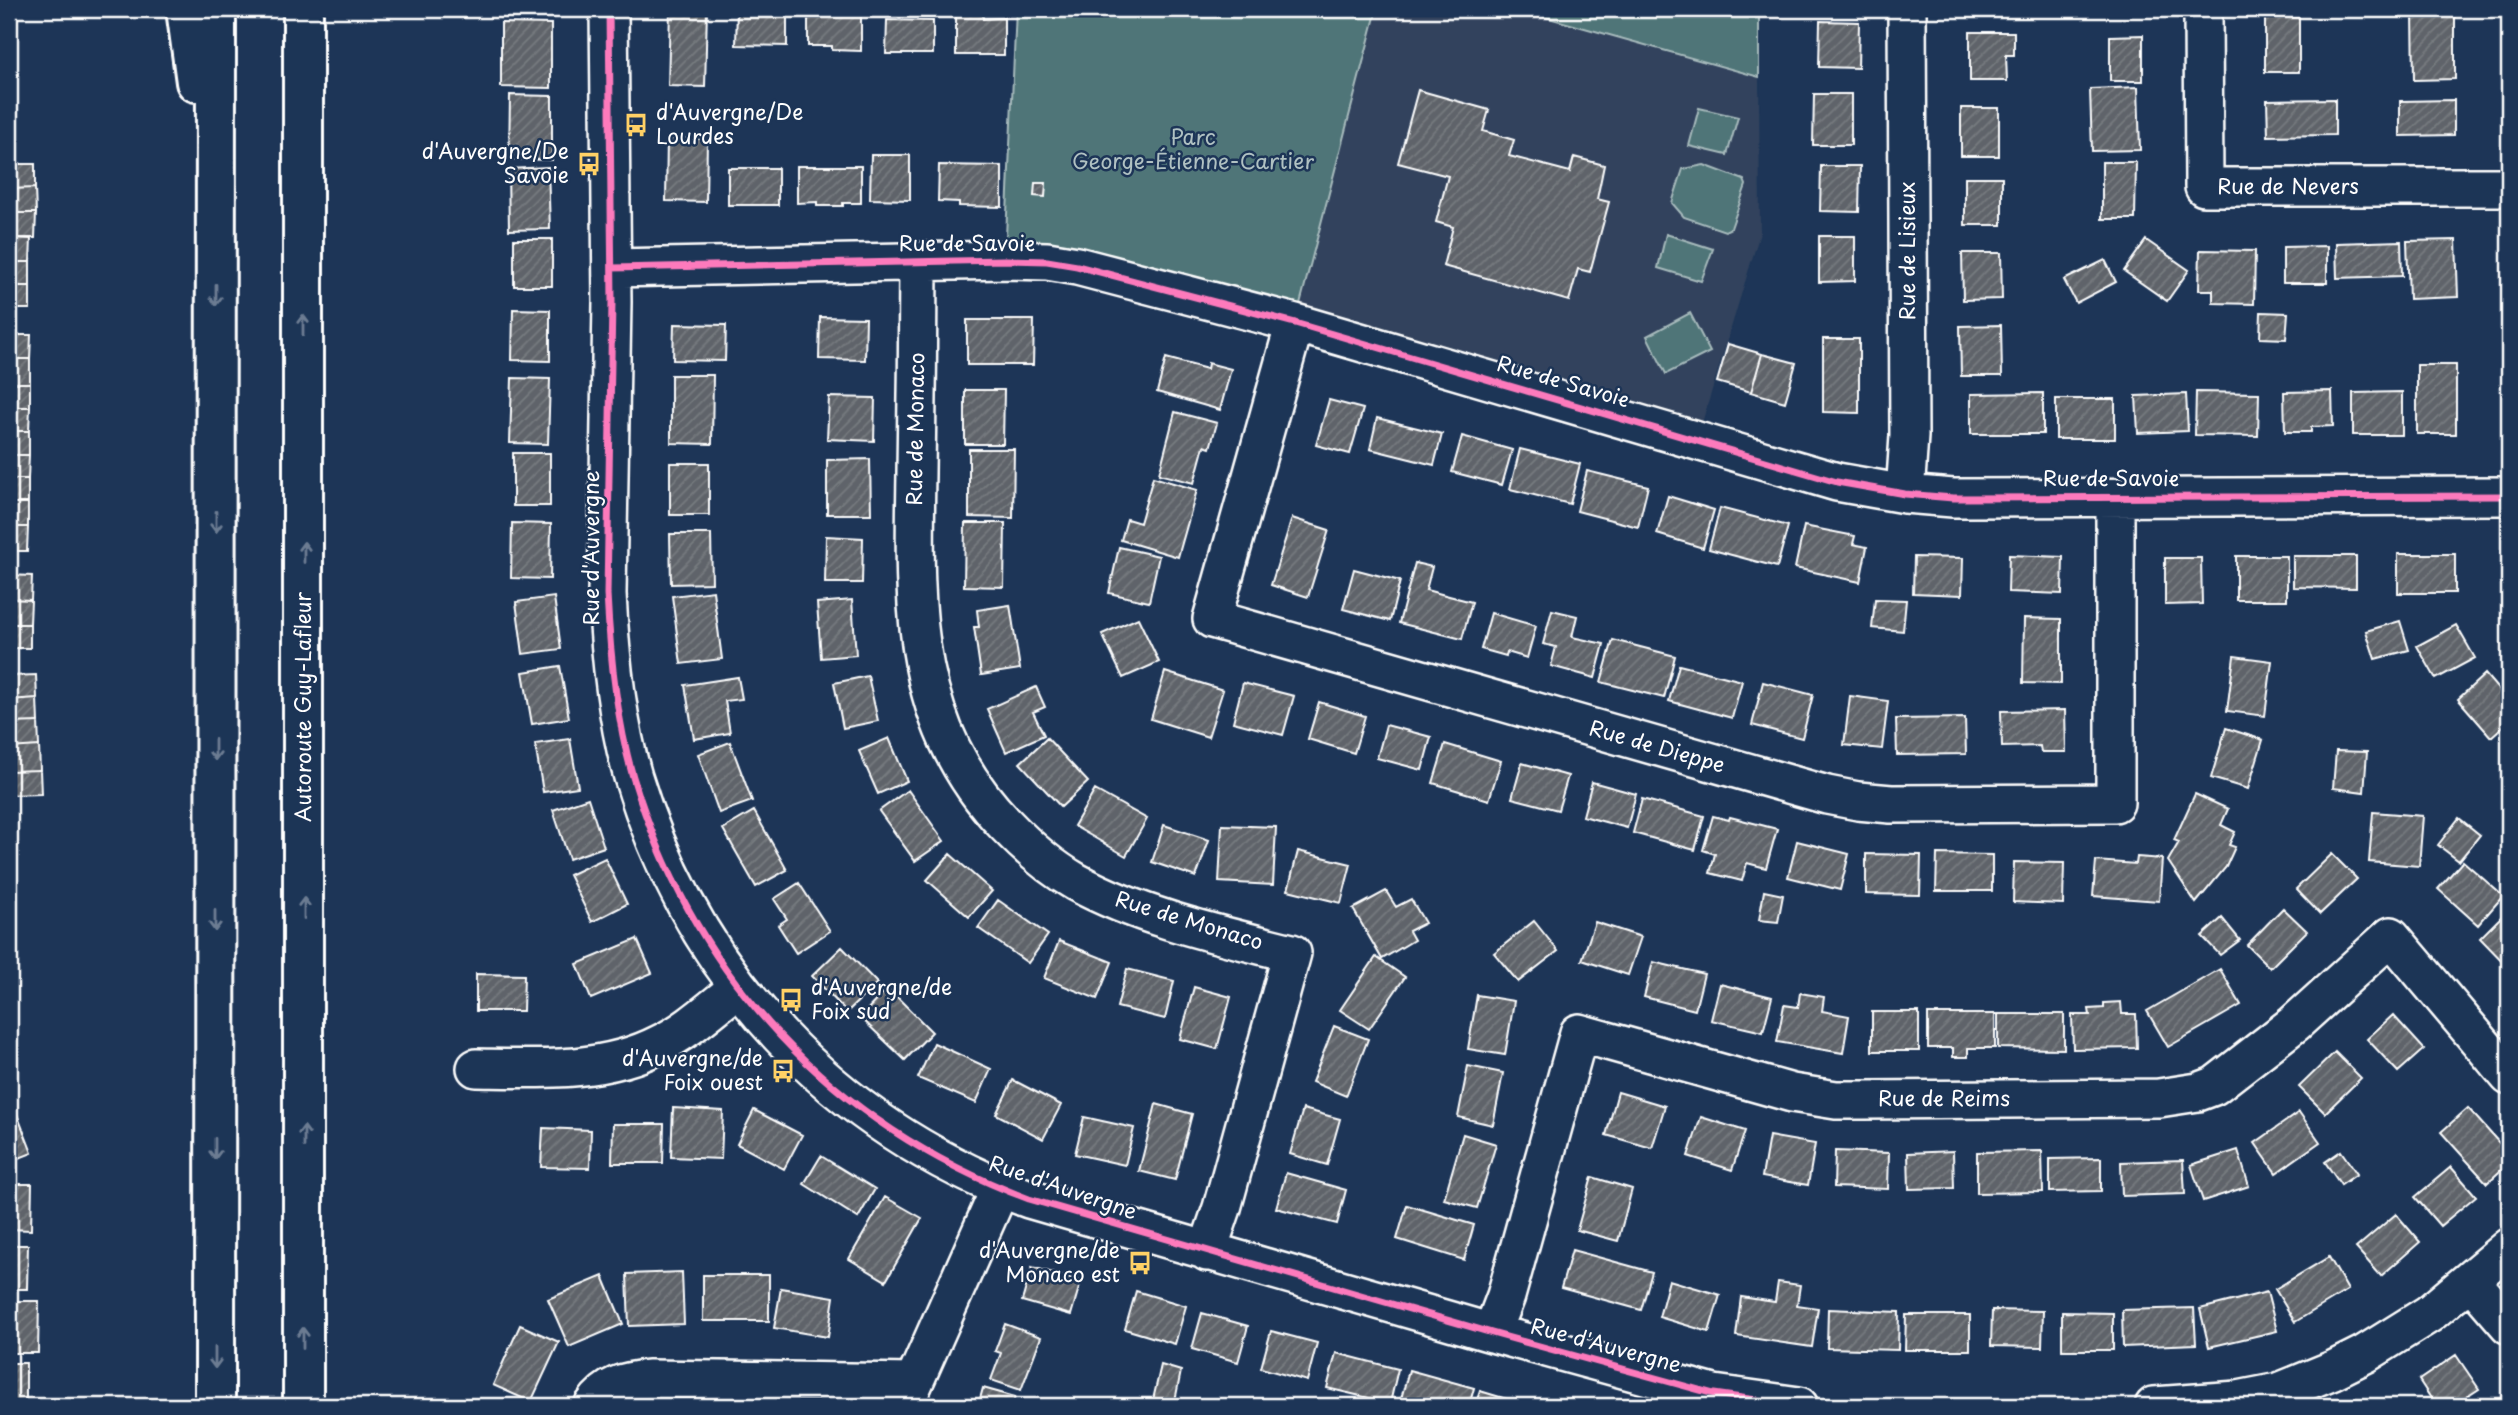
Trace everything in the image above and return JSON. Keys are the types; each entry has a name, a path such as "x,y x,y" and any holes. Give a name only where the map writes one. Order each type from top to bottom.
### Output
{"highway":[{"path":"186,9 216,227"},
{"path":"215,1406 216,9"},
{"name":"Autoroute Guy-Lafleur","path":"303,9 303,1406"},
{"path":"303,230 324,9"}],"street":[{"name":"Rue d'Auvergne","path":"609,9 612,268 607,594 609,642 633,777 667,865 688,908 738,988 785,1043 843,1096 924,1151 1000,1189 1206,1252 1714,1394 1799,1406"},
{"name":"Rue de Lisieux","path":"1905,494 1909,436 1908,9"},
{"name":"Rue de Nevers","path":"2203,9 2204,187 2509,187"},
{"name":"Rue de Savoie","path":"612,268 918,261 1033,261 1067,264 1295,323 1837,482 1905,494 1953,498 2509,496"},
{"name":"Rue de Monaco","path":"918,261 915,504 917,608 929,692 940,726 954,756 990,809 1045,862 1076,882 1156,915 1292,953 1222,1208 1206,1252"},
{"name":"Rue de Dieppe","path":"1295,323 1212,619 1827,795 1891,804 2115,803 2115,498"},
{"name":"Rue de Reims","path":"1492,1333 1506,1296 1579,1033 1764,1086 1814,1097 1863,1100 2159,1098 2198,1092 2214,1086 2294,1024 2391,936 2509,1076"},
{"path":"477,1068 568,1068 603,1063 630,1055 659,1045 689,1027 738,988"},
{"path":"593,1406 601,1394 617,1384 640,1380 908,1395 1000,1189"},
{"path":"2154,1406 2279,1399 2365,1354 2429,1314 2509,1247"},
{"path":"2471,1281 2509,1325"}],"shaded area":[{"path":"1377,9 1524,11 1759,77 1760,233 1697,439 1295,323"}],"green space":[{"name":"Parc George-Étienne-Cartier","path":"1016,9 1377,9 1295,323 1005,260"},
{"path":"1489,9 1759,9 1759,77 1524,11"},
{"path":"1699,108 1738,117 1727,155 1689,146"},
{"path":"1704,165 1744,180 1746,185 1731,228 1725,231 1684,217 1672,203 1683,169"},
{"path":"1666,234 1713,249 1701,281 1658,268"},
{"path":"1690,313 1710,352 1666,374 1647,336"}],"building":[{"path":"670,9 707,9 705,87 668,86"},
{"path":"737,9 787,9 787,46 736,45"},
{"path":"1960,9 2003,9 2003,14 1960,15"},
{"path":"808,12 861,12 861,51 832,50 832,46 808,46"},
{"path":"2455,12 2455,79 2414,80 2413,13"},
{"path":"956,13 983,13 983,19 1004,18 1004,55 956,55"},
{"path":"2265,16 2299,17 2299,72 2265,72"},
{"path":"887,20 933,21 933,54 886,54"},
{"path":"1820,21 1859,22 1858,68 1819,67"},
{"path":"501,23 551,24 551,88 501,87"},
{"path":"1970,32 2014,32 2014,55 2006,55 2007,81 1970,81"},
{"path":"2143,35 2143,81 2110,81 2110,36"},
{"path":"2138,87 2140,150 2092,151 2090,89"},
{"path":"1418,90 1489,110 1483,131 1514,140 1509,156 1570,172 1574,157 1604,165 1597,199 1609,202 1590,272 1578,269 1569,301 1443,266 1453,227 1436,222 1448,176 1398,163"},
{"path":"1814,94 1851,94 1851,145 1813,145"},
{"path":"510,95 552,96 552,160 509,159"},
{"path":"2335,99 2335,135 2268,136 2267,100"},
{"path":"2454,100 2454,135 2400,136 2400,101"},
{"path":"1961,108 1999,108 1999,156 1961,156"},
{"path":"667,138 707,139 706,202 666,201"},
{"path":"871,155 910,155 910,200 870,199"},
{"path":"2102,162 2136,162 2135,219 2102,219"},
{"path":"9,164 35,164 35,188 9,189"},
{"path":"939,165 1002,166 1002,207 959,206 959,202 938,201"},
{"path":"797,166 861,166 861,203 817,206 817,202 797,203"},
{"path":"1821,166 1860,166 1859,212 1820,211"},
{"path":"548,167 550,229 509,230 508,169"},
{"path":"728,168 778,168 778,205 728,205"},
{"path":"1965,177 2002,177 2002,225 1965,225"},
{"path":"1035,183 1046,183 1045,197 1034,196"},
{"path":"35,188 36,213 9,213 9,189"},
{"path":"9,213 36,213 35,238 9,238"},
{"path":"1819,236 1855,236 1855,281 1819,282"},
{"path":"9,238 31,239 30,262 9,262"},
{"path":"514,239 552,239 552,286 514,286"},
{"path":"2146,240 2189,270 2167,301 2124,271"},
{"path":"2456,240 2458,297 2409,299 2407,241"},
{"path":"2401,241 2402,276 2337,278 2336,243"},
{"path":"2327,246 2327,283 2283,283 2283,247"},
{"path":"2200,250 2255,251 2254,304 2213,303 2213,290 2199,290"},
{"path":"1962,253 2001,253 2002,299 1963,300"},
{"path":"2105,260 2116,282 2076,303 2064,280"},
{"path":"9,262 30,262 30,286 9,286"},
{"path":"9,286 30,286 30,309 9,309"},
{"path":"513,309 550,310 550,361 512,360"},
{"path":"2261,312 2288,313 2286,339 2260,338"},
{"path":"820,317 866,318 865,360 819,359"},
{"path":"967,320 1034,320 1033,365 967,365"},
{"path":"674,324 726,325 725,361 673,360"},
{"path":"2001,325 2002,376 1961,376 1960,326"},
{"path":"9,335 31,335 30,359 9,359"},
{"path":"1823,339 1859,339 1859,413 1823,412"},
{"path":"1728,344 1762,354 1751,392 1717,382"},
{"path":"1762,354 1796,363 1785,402 1751,392"},
{"path":"1166,358 1207,369 1208,363 1231,369 1220,410 1157,392"},
{"path":"9,359 30,359 30,383 9,383"},
{"path":"2417,365 2456,365 2456,434 2417,434"},
{"path":"671,375 713,375 712,444 671,443"},
{"path":"512,378 550,379 548,444 510,443"},
{"path":"9,383 30,383 30,407 9,407"},
{"path":"965,390 1004,390 1003,444 965,444"},
{"path":"2332,391 2333,426 2311,427 2311,432 2285,432 2284,392"},
{"path":"2196,392 2259,393 2258,436 2195,435"},
{"path":"2402,392 2402,435 2353,435 2353,393"},
{"path":"2043,393 2043,434 1971,434 1971,394"},
{"path":"2186,394 2188,431 2138,433 2136,396"},
{"path":"829,397 875,398 874,441 827,439"},
{"path":"2056,399 2115,399 2115,439 2056,439"},
{"path":"1329,400 1363,409 1350,454 1316,445"},
{"path":"9,407 30,407 29,431 9,431"},
{"path":"1175,412 1217,423 1210,448 1204,446 1194,483 1159,474"},
{"path":"1377,418 1442,434 1434,465 1370,449"},
{"path":"9,431 29,431 29,455 9,455"},
{"path":"1462,436 1512,450 1502,485 1452,472"},
{"path":"969,449 1014,449 1013,518 969,517"},
{"path":"1520,449 1580,464 1570,504 1510,489"},
{"path":"513,453 550,453 550,506 513,506"},
{"path":"9,455 29,455 28,479 9,479"},
{"path":"870,459 871,514 827,514 827,460"},
{"path":"670,463 709,463 709,515 670,515"},
{"path":"1587,471 1648,486 1638,527 1577,511"},
{"path":"1153,477 1197,490 1178,557 1121,540 1127,519 1140,523"},
{"path":"9,479 28,479 28,503 9,503"},
{"path":"1668,496 1714,510 1703,548 1657,534"},
{"path":"9,503 28,503 28,527 9,527"},
{"path":"1720,508 1788,526 1777,567 1709,549"},
{"path":"1292,518 1329,530 1308,597 1271,585"},
{"path":"512,523 551,524 550,579 511,578"},
{"path":"965,523 1005,523 1004,587 964,586"},
{"path":"1804,526 1855,536 1853,544 1867,547 1860,582 1795,568"},
{"path":"9,527 28,527 27,551 9,551"},
{"path":"670,534 711,534 712,583 671,584"},
{"path":"826,536 863,538 862,583 825,583"},
{"path":"1119,547 1159,556 1149,602 1109,593"},
{"path":"2398,554 2455,554 2455,593 2398,593"},
{"path":"2009,555 2063,557 2062,594 2008,592"},
{"path":"2236,556 2287,556 2287,600 2236,600"},
{"path":"2293,556 2356,556 2356,588 2293,587"},
{"path":"1914,557 1963,558 1962,595 1913,593"},
{"path":"2165,558 2201,558 2202,604 2165,605"},
{"path":"1415,563 1432,567 1426,590 1472,602 1462,639 1399,623"},
{"path":"1354,569 1400,581 1390,621 1343,609"},
{"path":"9,575 32,576 31,600 9,599"},
{"path":"713,591 722,659 681,664 672,596"},
{"path":"554,597 561,649 523,654 516,602"},
{"path":"9,599 31,600 30,624 9,624"},
{"path":"1875,599 1906,600 1903,631 1872,628"},
{"path":"852,600 856,655 821,658 817,603"},
{"path":"1010,605 1020,669 981,675 974,627 979,627 977,610"},
{"path":"1552,610 1577,616 1572,637 1604,644 1595,678 1551,666 1556,647 1543,644"},
{"path":"1491,613 1536,626 1527,658 1481,649"},
{"path":"1138,618 1159,662 1123,678 1102,634"},
{"path":"2024,618 2061,619 2061,684 2023,683"},
{"path":"2400,621 2409,650 2375,659 2366,631"},
{"path":"9,624 30,624 30,648 9,648"},
{"path":"2456,625 2475,658 2436,679 2417,646"},
{"path":"1613,640 1675,656 1664,698 1601,682"},
{"path":"2234,656 2272,661 2265,716 2227,711"},
{"path":"1679,665 1742,681 1732,718 1669,701"},
{"path":"560,666 569,718 532,724 523,672"},
{"path":"1165,672 1223,690 1208,737 1151,719"},
{"path":"2485,674 2509,702 2509,721 2491,737 2458,699"},
{"path":"36,675 37,698 9,700 9,676"},
{"path":"868,676 878,721 843,728 834,683"},
{"path":"738,677 742,699 725,701 730,733 694,739 685,685"},
{"path":"1763,682 1813,695 1802,738 1752,725"},
{"path":"1243,683 1294,696 1283,735 1233,722"},
{"path":"1036,687 1045,707 1033,712 1044,735 1006,752 987,709"},
{"path":"1850,696 1888,701 1882,749 1844,745"},
{"path":"37,698 38,722 9,723 9,700"},
{"path":"1319,702 1365,716 1354,753 1308,739"},
{"path":"2065,710 2066,752 2041,752 2040,746 2002,747 2001,711"},
{"path":"1965,718 1966,754 1897,755 1896,719"},
{"path":"38,722 39,746 9,748 9,723"},
{"path":"1386,725 1431,737 1422,770 1377,758"},
{"path":"2226,728 2263,740 2248,789 2211,778"},
{"path":"889,738 907,781 878,794 859,751"},
{"path":"1047,738 1088,782 1061,807 1020,763"},
{"path":"570,739 578,787 543,792 535,744"},
{"path":"730,742 752,801 719,813 698,754"},
{"path":"1445,744 1501,761 1489,800 1433,783"},
{"path":"39,746 40,770 9,771 9,748"},
{"path":"2336,751 2367,752 2364,792 2333,788"},
{"path":"1522,763 1568,776 1558,810 1512,798"},
{"path":"40,770 41,794 9,795 9,771"},
{"path":"1592,782 1636,794 1627,828 1583,816"},
{"path":"908,790 944,841 915,861 879,811"},
{"path":"1095,790 1147,819 1126,856 1074,826"},
{"path":"2195,794 2228,809 2221,825 2235,832 2229,845 2235,847 2226,867 2196,903 2168,861 2179,842 2174,840"},
{"path":"588,798 604,847 569,859 553,810"},
{"path":"1642,799 1704,816 1695,850 1633,833"},
{"path":"754,811 787,870 756,887 723,829"},
{"path":"2373,812 2423,816 2419,866 2369,862"},
{"path":"1713,816 1729,820 1730,817 1777,829 1766,868 1747,863 1742,881 1710,873 1715,854 1703,850"},
{"path":"2459,818 2480,835 2459,861 2438,845"},
{"path":"1164,825 1209,840 1196,877 1152,862"},
{"path":"1222,825 1276,827 1273,885 1219,882"},
{"path":"1797,841 1849,854 1840,890 1788,877"},
{"path":"1298,851 1351,864 1341,903 1288,890"},
{"path":"950,854 992,891 969,917 927,880"},
{"path":"1866,854 1921,855 1920,895 1866,894"},
{"path":"1937,854 1992,855 1992,891 1936,891"},
{"path":"2332,854 2357,879 2320,914 2296,889"},
{"path":"2137,857 2162,859 2159,901 2093,896 2096,861 2136,864"},
{"path":"605,858 627,904 592,922 569,875"},
{"path":"2463,861 2503,896 2478,925 2438,889"},
{"path":"2014,862 2064,863 2063,904 2013,902"},
{"path":"799,883 830,931 796,953 778,925 787,919 774,899"},
{"path":"1386,891 1396,907 1411,899 1425,923 1409,931 1414,940 1382,959 1353,909"},
{"path":"1764,891 1783,895 1778,922 1759,920"},
{"path":"998,900 1048,935 1028,963 978,928"},
{"path":"2283,908 2307,931 2270,968 2247,945"},
{"path":"2504,914 2509,919 2509,968 2480,938"},
{"path":"2222,918 2240,940 2220,955 2202,936"},
{"path":"1534,921 1558,951 1518,982 1494,953"},
{"path":"1595,922 1641,937 1628,975 1582,960"},
{"path":"637,939 652,973 591,999 577,964"},
{"path":"1059,941 1112,962 1097,999 1044,978"},
{"path":"842,947 877,983 847,1012 812,976"},
{"path":"1376,957 1405,977 1369,1029 1340,1010"},
{"path":"1653,962 1704,974 1695,1010 1644,997"},
{"path":"1127,969 1174,981 1165,1019 1117,1007"},
{"path":"2220,969 2241,1005 2168,1047 2147,1011"},
{"path":"476,974 524,975 523,1011 476,1011"},
{"path":"1720,984 1772,997 1763,1032 1711,1020"},
{"path":"1194,987 1231,997 1217,1049 1180,1039"},
{"path":"888,988 932,1032 905,1060 860,1017"},
{"path":"1800,993 1824,997 1822,1011 1849,1016 1843,1053 1777,1042 1784,1005 1798,1007"},
{"path":"1477,995 1514,1001 1505,1055 1468,1049"},
{"path":"2121,1002 2122,1014 2136,1014 2137,1048 2073,1049 2072,1015 2090,1015 2089,1009 2104,1008 2104,1003"},
{"path":"1872,1012 1919,1012 1919,1051 1872,1051"},
{"path":"1928,1014 1995,1014 1995,1048 1968,1048 1968,1057 1953,1057 1953,1048 1928,1048"},
{"path":"1998,1014 2064,1014 2064,1049 1998,1048"},
{"path":"2393,1015 2424,1049 2398,1072 2367,1039"},
{"path":"1334,1026 1368,1039 1346,1096 1312,1082"},
{"path":"934,1043 991,1069 976,1103 918,1078"},
{"path":"2335,1052 2361,1078 2325,1113 2299,1087"},
{"path":"1468,1066 1503,1073 1493,1125 1458,1117"},
{"path":"1013,1080 1061,1105 1043,1139 996,1114"},
{"path":"1618,1092 1665,1106 1652,1148 1606,1135"},
{"path":"1156,1104 1192,1114 1175,1180 1139,1171"},
{"path":"673,1108 723,1111 721,1159 671,1157"},
{"path":"2468,1108 2509,1154 2509,1163 2487,1183 2441,1132"},
{"path":"15,1109 32,1153 9,1162 9,1111"},
{"path":"1303,1109 1340,1119 1327,1165 1290,1154"},
{"path":"754,1110 802,1135 784,1169 737,1144"},
{"path":"2299,1112 2320,1142 2276,1173 2255,1143"},
{"path":"1084,1117 1134,1128 1125,1165 1075,1154"},
{"path":"1701,1117 1745,1131 1732,1170 1688,1156"},
{"path":"613,1124 664,1124 663,1163 612,1163"},
{"path":"543,1128 591,1130 590,1168 541,1167"},
{"path":"1463,1134 1496,1144 1477,1208 1444,1199"},
{"path":"1769,1136 1815,1144 1808,1185 1762,1177"},
{"path":"2238,1150 2249,1186 2203,1201 2191,1165"},
{"path":"1835,1151 1889,1153 1888,1189 1834,1187"},
{"path":"1953,1151 1954,1188 1909,1189 1908,1153"},
{"path":"2042,1151 2043,1192 1977,1193 1977,1152"},
{"path":"2341,1151 2357,1174 2341,1185 2325,1162"},
{"path":"821,1156 875,1189 858,1218 804,1184"},
{"path":"2101,1158 2101,1191 2050,1192 2050,1159"},
{"path":"2183,1160 2185,1194 2122,1196 2121,1162"},
{"path":"2451,1167 2476,1196 2440,1226 2415,1197"},
{"path":"1286,1173 1346,1190 1337,1224 1276,1208"},
{"path":"1592,1177 1632,1189 1618,1241 1577,1230"},
{"path":"9,1184 32,1184 31,1230 9,1229"},
{"path":"885,1197 922,1218 886,1281 849,1259"},
{"path":"1407,1205 1474,1225 1464,1260 1397,1239"},
{"path":"2396,1214 2420,1242 2381,1276 2356,1248"},
{"path":"9,1245 28,1245 27,1289 9,1289"},
{"path":"1572,1250 1652,1272 1641,1310 1561,1288"},
{"path":"2329,1257 2348,1290 2295,1322 2275,1289"},
{"path":"1032,1267 1081,1281 1071,1315 1022,1301"},
{"path":"682,1272 684,1324 629,1326 627,1274"},
{"path":"703,1275 769,1275 769,1321 703,1321"},
{"path":"603,1276 623,1324 569,1347 548,1299"},
{"path":"1669,1280 1720,1295 1709,1332 1659,1317"},
{"path":"1778,1282 1800,1285 1797,1305 1818,1308 1812,1347 1736,1336 1741,1297 1775,1302"},
{"path":"781,1288 834,1297 828,1337 774,1328"},
{"path":"1136,1291 1186,1306 1175,1344 1125,1329"},
{"path":"2267,1292 2277,1331 2209,1347 2200,1309"},
{"path":"9,1301 39,1301 38,1353 9,1353"},
{"path":"2194,1308 2196,1344 2123,1347 2122,1310"},
{"path":"1828,1309 1899,1312 1898,1350 1827,1348"},
{"path":"1992,1310 2043,1311 2042,1347 1991,1346"},
{"path":"2062,1312 2113,1313 2113,1350 2062,1350"},
{"path":"1202,1313 1248,1326 1238,1362 1192,1349"},
{"path":"1906,1315 1970,1315 1970,1350 1905,1350"},
{"path":"1005,1324 1041,1337 1021,1390 991,1380 1001,1353 995,1351"},
{"path":"520,1325 559,1342 531,1402 493,1385"},
{"path":"1271,1331 1317,1343 1307,1381 1261,1368"},
{"path":"1336,1353 1398,1369 1390,1403 1327,1388"},
{"path":"2456,1355 2479,1389 2453,1406 2436,1406 2419,1380"},
{"path":"9,1363 26,1363 26,1406 9,1406"},
{"path":"1161,1365 1181,1371 1174,1406 1152,1404"},
{"path":"1409,1370 1474,1388 1469,1406 1399,1406"},
{"path":"983,1388 1015,1397 1012,1406 978,1406"},
{"path":"1480,1391 1530,1406 1475,1406"}],"cycle path":[{"path":"609,9 612,302 607,594 618,709 633,777 659,850 693,917 733,980 780,1036 834,1086 893,1131 958,1168 1029,1199 1492,1333 1714,1394 1799,1406"},
{"path":"612,268 1005,260 1047,261 1077,266 1295,323 1837,482 1905,494 1953,498 2509,496"}],"place":[{"name":"d'Auvergne/De Lourdes","path":"636,125"},
{"name":"d'Auvergne/De Savoie","path":"589,164"},
{"name":"d'Auvergne/de Foix sud","path":"791,1000"},
{"name":"d'Auvergne/de Foix ouest","path":"783,1071"},
{"name":"d'Auvergne/de Monaco est","path":"1140,1263"}]}
